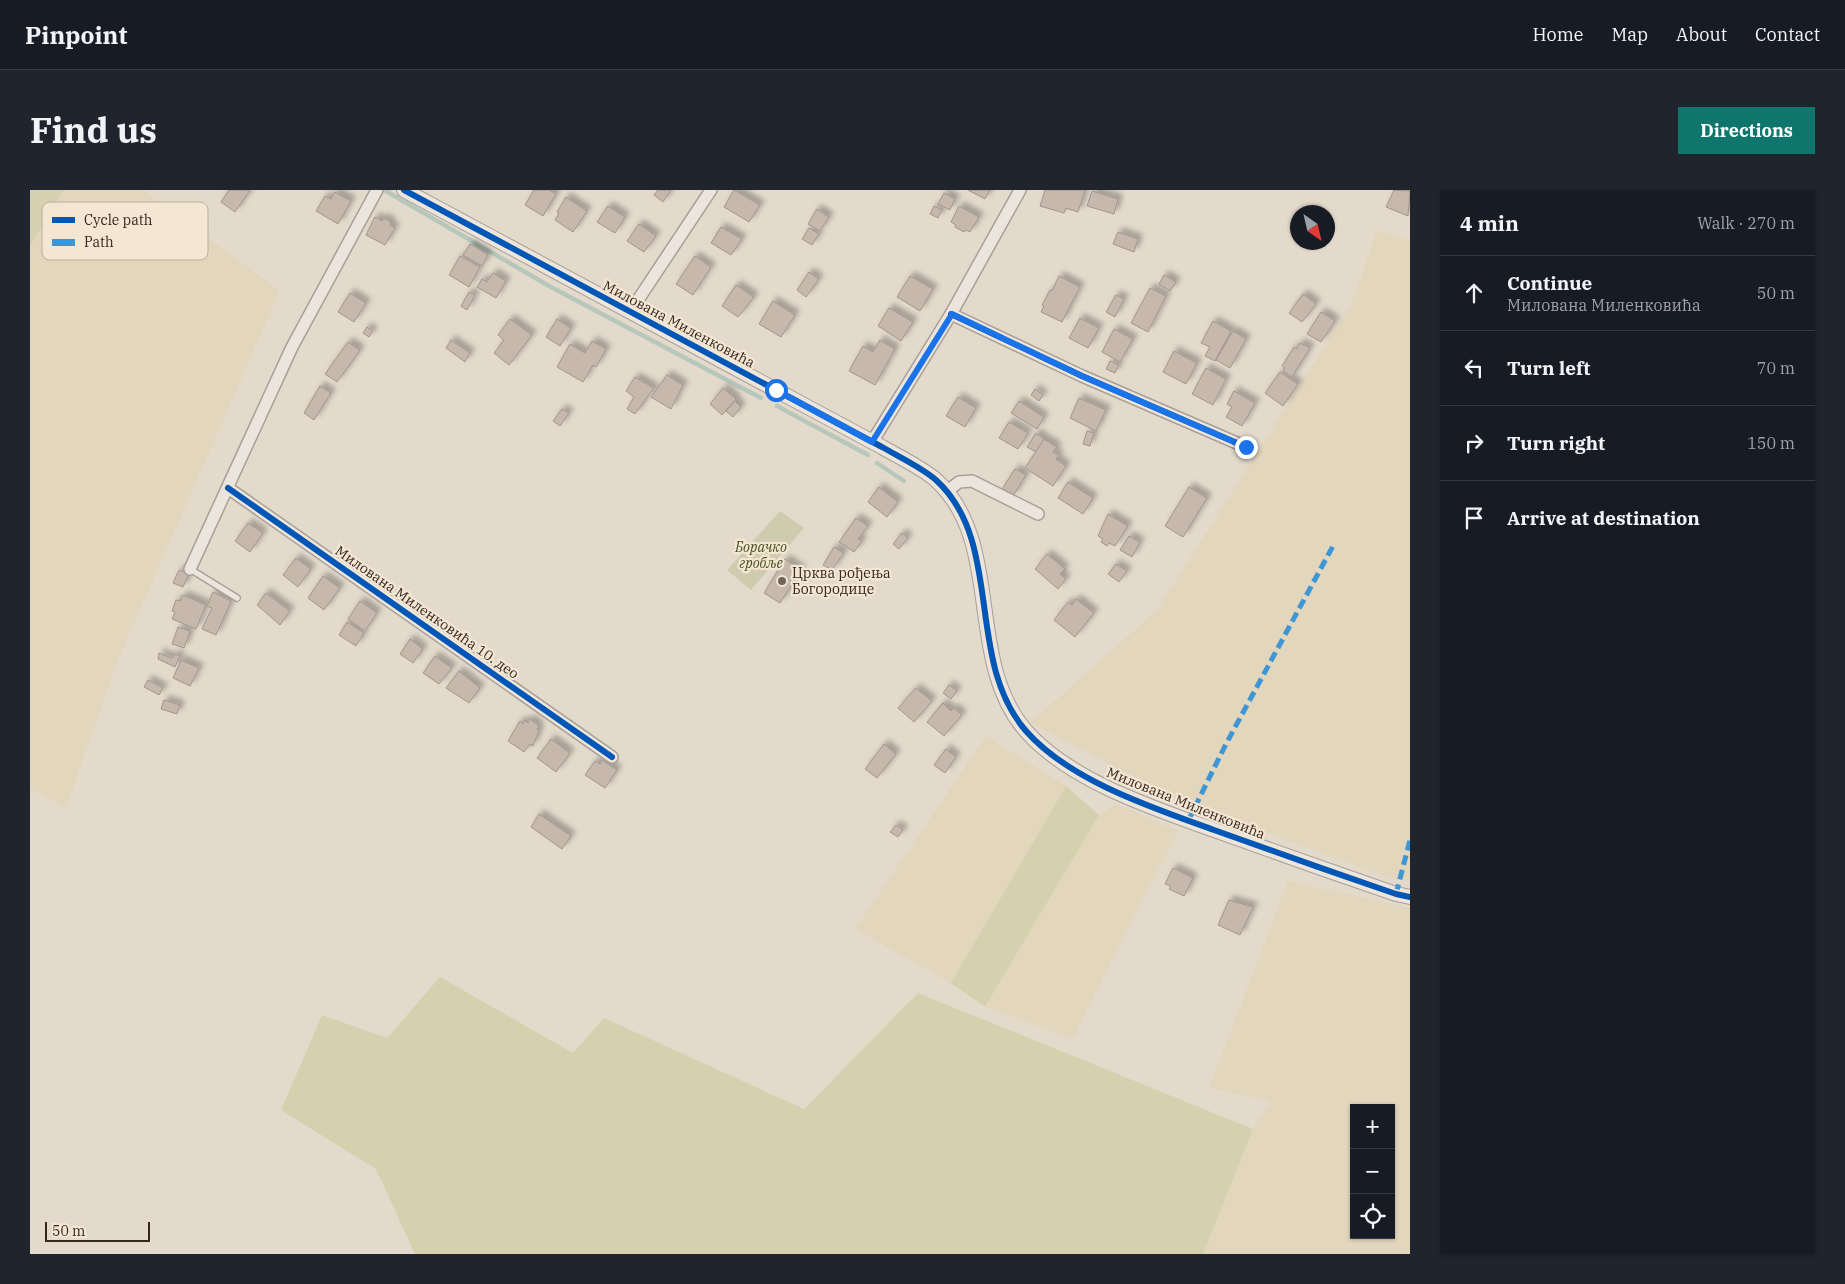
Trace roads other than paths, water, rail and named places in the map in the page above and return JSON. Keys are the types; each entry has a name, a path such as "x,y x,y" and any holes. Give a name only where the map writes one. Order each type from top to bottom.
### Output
{"street":[{"path":"190,569 292,347 377,190"},
{"name":"Милована Миленковића","path":"404,190 872,442 935,480 958,509 975,553 992,665 997,680 1014,715 1026,732 1055,756 1103,785 1188,821 1354,880 1410,897"},
{"path":"630,312 711,190"},
{"path":"872,442 952,314 1020,190"},
{"path":"952,314 1082,376 1246,447"},
{"path":"946,492 959,482 972,481 1038,514"},
{"name":"Милована Миленковића 10. део","path":"228,488 612,757"}],"lane":[{"path":"190,569 236,598"}],"waterway":[{"path":"386,191 549,286 761,398"},
{"path":"777,406 868,455"},
{"path":"877,463 904,481"}],"place":[{"name":"Црква рођења Богородице","path":"782,581"}],"park label":[{"name":"Борачко гробље","path":"761,556"}]}
